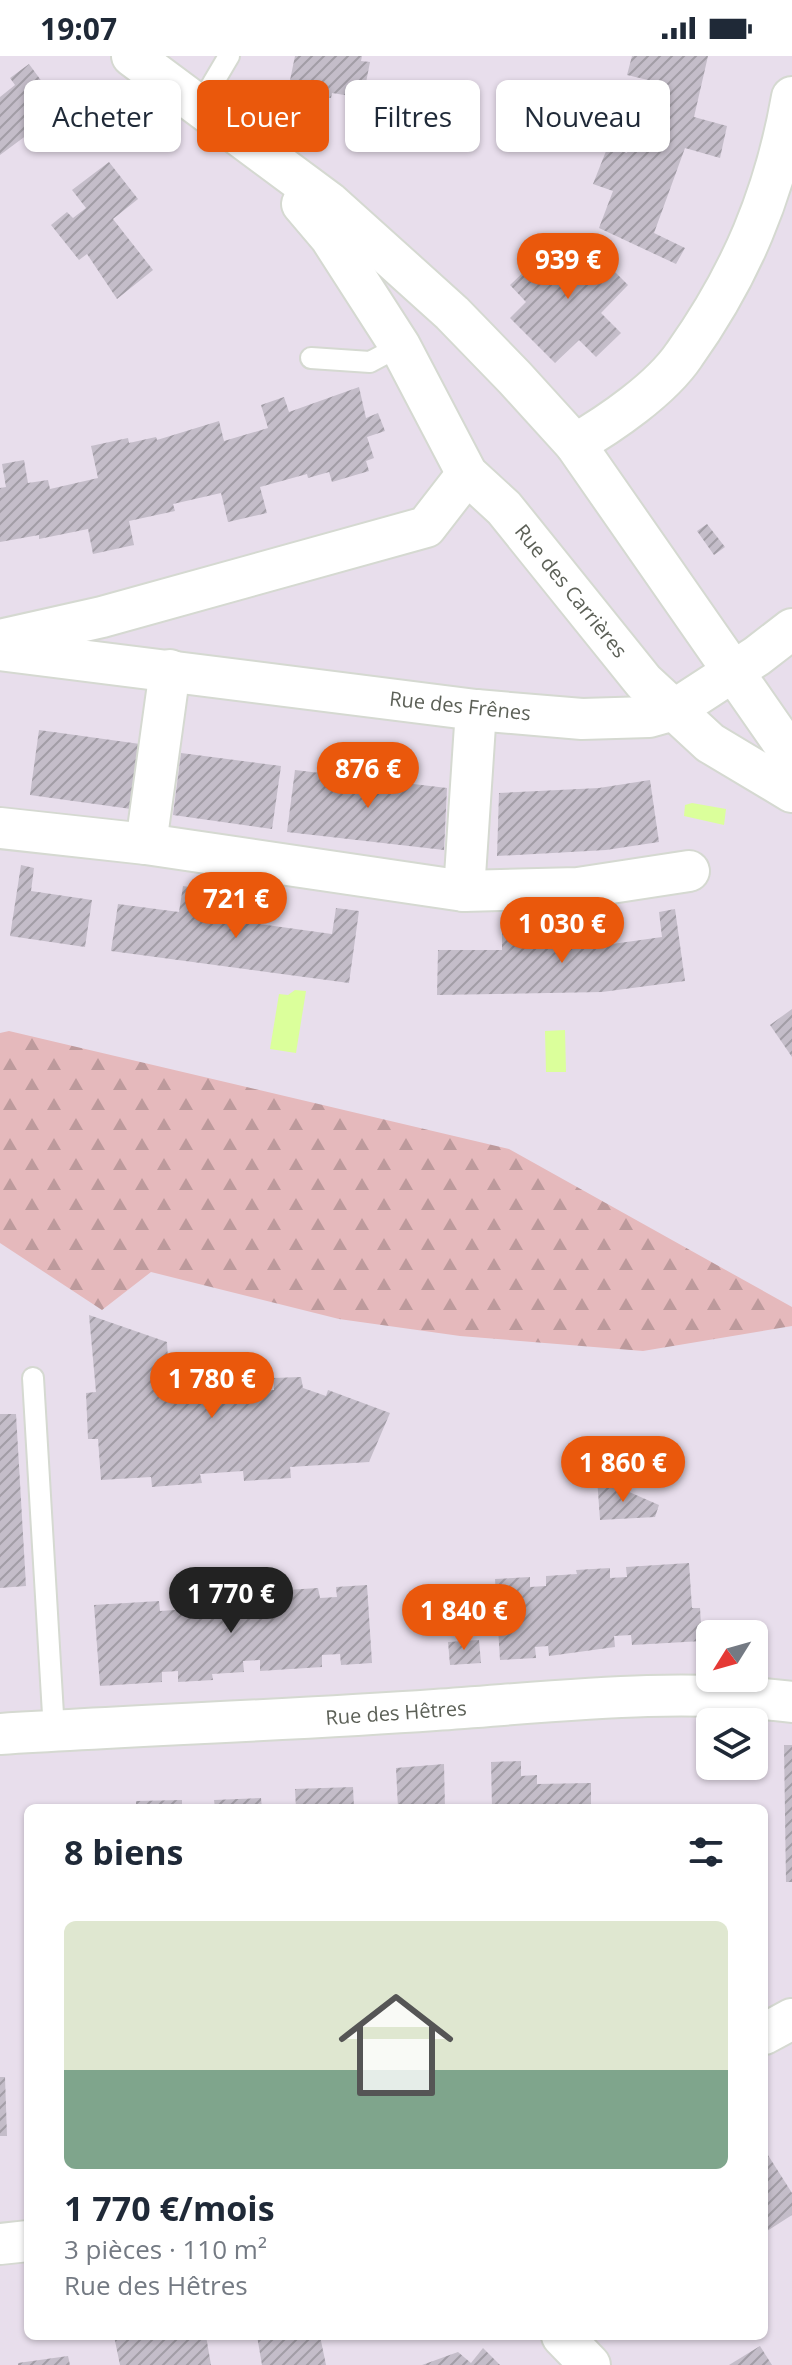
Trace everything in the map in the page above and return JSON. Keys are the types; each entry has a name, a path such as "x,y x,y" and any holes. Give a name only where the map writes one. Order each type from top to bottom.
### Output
{"street":[{"name":"Rue des Carrières","path":"132,56 197,103"},
{"path":"575,444 630,406 683,357 752,242 783,147 792,97"},
{"name":"Rue des Carrières","path":"257,152 330,203 452,313 575,444 792,756"},
{"name":"Rue des Carrières","path":"261,155 330,237 400,346 467,474 504,508 644,682 710,743 792,792"},
{"path":"400,346 452,313"},
{"path":"0,640 102,617 426,527 467,474"},
{"path":"102,617 93,630 92,646 104,661"},
{"name":"Rue des Frênes","path":"0,650 476,710 582,719 649,717 674,710 792,629"},
{"path":"146,844 170,670"},
{"path":"464,891 476,710"},
{"path":"0,828 146,844 464,891 578,888 689,871"},
{"name":"Rue des Hêtres","path":"0,1734 226,1724 660,1695 748,1696 792,1702"},
{"path":"768,2032 792,2019"},
{"path":"0,2244 24,2241"},
{"path":"566,2340 590,2365"}],"lane":[{"path":"215,80 229,56"},
{"path":"311,358 370,362 400,346"},
{"path":"33,1378 54,1731"}],"green space":[{"path":"9,1031 509,1149 792,1307 792,1326 643,1351 460,1336 339,1319 151,1272 102,1310 0,1243 0,1033"}],"shaded area":[{"path":"692,803 726,809 724,825 684,816 685,805"},
{"path":"295,990 306,991 296,1053 270,1049 279,994 288,995"},
{"path":"565,1030 566,1072 546,1072 545,1031"}],"building":[{"path":"295,56 362,56 361,61 370,62 366,80 345,80 345,95 332,93 329,98 329,80 290,80"},
{"path":"632,56 708,56 694,117 727,126 720,158 685,148 654,233 685,248 676,264 599,228 613,191 593,184 606,152 670,152 670,80 648,80 627,75"},
{"path":"29,64 41,80 24,80 24,137 0,155 0,97 15,85 10,78"},
{"path":"109,162 138,199 113,219 153,270 117,299 87,254 79,260 51,225 67,212 73,218 86,208 72,190"},
{"path":"569,235 598,264 602,259 628,285 601,313 621,333 596,357 579,340 555,363 510,318 526,302 510,285 530,266 534,270"},
{"path":"359,387 366,418 378,413 385,431 367,437 374,458 366,461 369,471 332,482 329,472 308,478 307,474 260,487 267,513 228,522 221,493 173,504 175,511 129,521 134,545 93,554 88,529 39,539 39,535 0,542 0,488 6,487 2,464 24,460 28,483 48,480 50,489 98,478 91,446 128,438 129,443 156,437 157,440 219,421 224,441 268,428 261,405 284,397 289,412"},
{"path":"707,524 725,547 714,555 697,531"},
{"path":"39,730 140,744 131,809 30,795"},
{"path":"181,753 281,766 272,829 173,815"},
{"path":"295,770 447,788 444,850 287,832"},
{"path":"650,780 659,842 606,850 497,856 499,793 599,788"},
{"path":"21,865 34,868 31,891 92,900 85,947 10,936"},
{"path":"183,886 215,891 210,917 332,934 336,908 359,911 349,983 111,951 118,904 179,912"},
{"path":"675,909 685,981 602,992 437,995 438,950 502,950 502,922 534,923 533,948 598,946 662,937 659,912"},
{"path":"792,1009 792,1057 770,1025"},
{"path":"89,1315 167,1342 170,1397 206,1395 205,1383 255,1380 256,1390 274,1390 273,1378 301,1377 303,1388 326,1396 328,1390 390,1413 369,1462 290,1467 291,1478 244,1481 243,1471 200,1474 202,1483 152,1487 151,1477 101,1480 98,1439 88,1439 86,1393 96,1392"},
{"path":"0,1414 16,1414 26,1586 0,1588"},
{"path":"597,1478 659,1505 655,1517 600,1520"},
{"path":"689,1563 692,1608 700,1608 701,1620 696,1620 696,1641 632,1645 631,1635 614,1636 615,1647 549,1656 548,1646 535,1647 536,1658 500,1660 495,1579 530,1577 530,1587 546,1586 546,1576 577,1574 576,1570 610,1568 610,1578 627,1577 626,1567"},
{"path":"367,1585 372,1663 341,1665 340,1654 322,1655 322,1667 260,1671 260,1660 243,1661 244,1672 212,1674 213,1680 178,1682 178,1671 162,1672 162,1682 100,1686 94,1605 159,1601 160,1611 175,1610 174,1601 207,1599 207,1594 239,1592 241,1603 257,1602 256,1592 318,1588 320,1598 337,1597 336,1587"},
{"path":"479,1640 481,1663 450,1665 448,1642"},
{"path":"784,1745 792,1745 792,1882 786,1882"},
{"path":"521,1761 521,1776 537,1775 537,1784 591,1783 591,1804 492,1804 491,1762"},
{"path":"444,1764 445,1804 398,1804 396,1768"},
{"path":"353,1787 354,1804 296,1804 295,1789"},
{"path":"261,1798 262,1804 214,1804 214,1800"},
{"path":"182,1800 182,1804 136,1804 136,1801"},
{"path":"0,2077 5,2077 7,2136 0,2136"},
{"path":"768,2155 792,2193 792,2215 768,2230"},
{"path":"115,2340 207,2340 211,2365 120,2365"},
{"path":"258,2340 321,2340 326,2365 262,2365"},
{"path":"760,2346 772,2365 729,2365"},
{"path":"483,2348 500,2365 422,2365 458,2352 471,2363"},
{"path":"68,2356 70,2365 18,2365 18,2363"}]}
